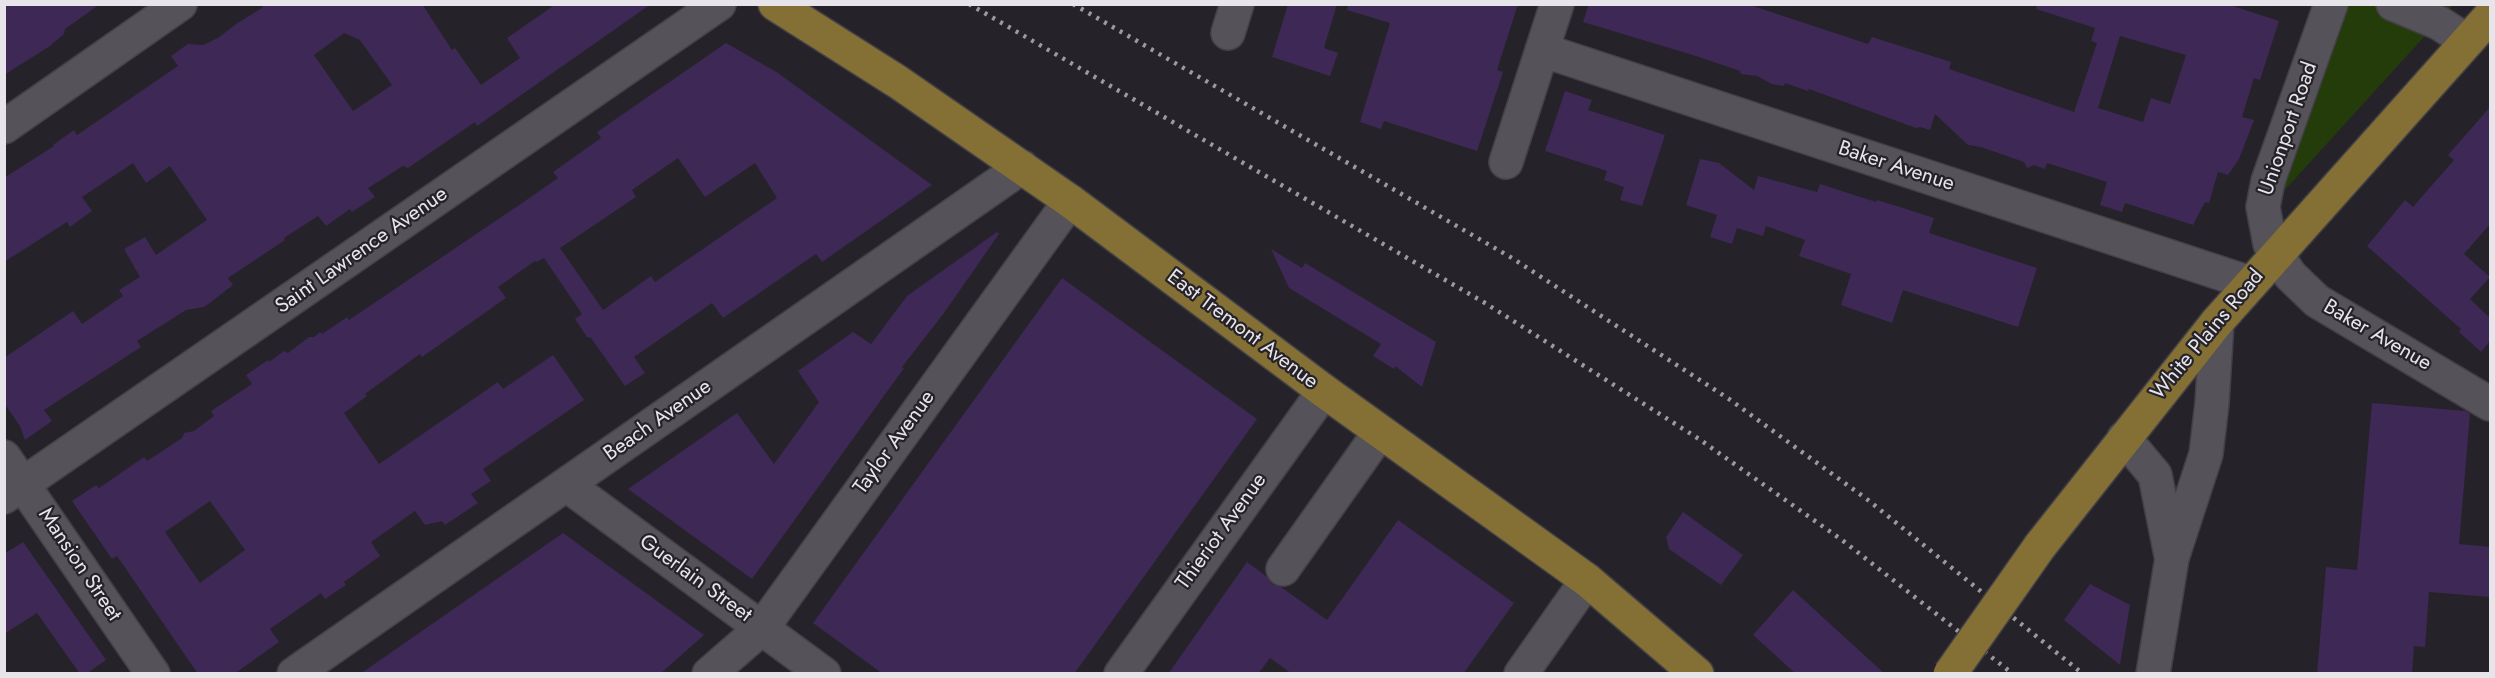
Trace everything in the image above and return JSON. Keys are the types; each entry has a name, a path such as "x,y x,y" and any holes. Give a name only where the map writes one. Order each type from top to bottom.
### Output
{"main road":[{"name":"East Tremont Avenue","path":"775,4 898,82 1070,201 1324,391 1587,580 1697,674"},
{"name":"White Plains Road","path":"1950,674 2040,546 2217,322 2490,16"}],"street":[{"path":"4,127 180,4"},
{"name":"Saint Lawrence Avenue","path":"14,491 719,4"},
{"path":"1506,162 1557,4"},
{"name":"Unionport Road","path":"2276,254 2264,219 2263,207 2268,181 2331,4"},
{"path":"2393,4 2439,23 2467,41"},
{"name":"Baker Avenue","path":"1542,50 2250,284"},
{"name":"Beach Avenue","path":"294,674 1022,167"},
{"name":"Taylor Avenue","path":"709,674 762,628 1070,201"},
{"name":"Baker Avenue","path":"2276,254 2299,286 2317,301 2490,404"},
{"path":"2155,660 2172,558 2206,454 2217,322"},
{"name":"Thieriot Avenue","path":"1121,674 1324,391"},
{"path":"1283,569 1380,432"},
{"path":"2124,438 2155,476 2172,558"},
{"name":"Mansion Street","path":"4,457 14,491 153,674"},
{"name":"Guerlain Street","path":"567,485 824,674"},
{"path":"1521,674 1587,580"}],"green space":[{"path":"2345,5 2453,5 2283,192 2278,187"}],"building":[{"path":"4,4 100,4 65,29 64,34 50,46 4,75"},
{"path":"263,4 422,4 452,50 455,48 481,85 520,58 507,38 556,4 651,4 477,126 475,122 408,168 403,166 368,188 375,197 352,212 350,209 326,226 318,216 284,238 285,240 228,278 233,285 211,302 204,307 186,310 137,341 141,347 44,410 52,421 25,440 20,426 4,403 4,358 73,311 82,324 123,296 119,290 140,277 124,249 145,237 156,255 207,220 170,166 146,183 133,163 82,197 92,211 70,227 67,222 4,262 4,178 54,146 74,130 77,135 178,66 171,56 188,44 203,45 218,38 262,8","holes":["344,33 360,40 392,85 353,111 314,55"]},
{"path":"1288,4 1337,4 1324,48 1338,53 1330,76 1272,57"},
{"path":"1348,4 1518,4 1497,70 1503,72 1477,151 1384,121 1381,129 1360,122 1390,23 1347,10"},
{"path":"1589,4 1747,4 1868,44 1872,37 1951,62 1949,69 2074,112 2097,43 2091,41 2095,28 2036,9 2037,4 2227,4 2279,21 2260,80 2254,78 2242,117 2254,120 2239,159 2228,175 2218,172 2209,203 2205,202 2193,225 2125,203 2122,212 2100,205 2107,182 2047,163 2045,169 2034,165 2027,168 2024,162 1981,147 1968,145 1935,114 1930,130 1916,128 1809,89 1808,91 1785,83 1784,86 1772,84 1757,76 1741,74 1740,71 1696,56 1583,22","holes":["2120,36 2186,55 2170,104 2151,98 2143,122 2098,108"]},
{"path":"726,43 778,73 932,185 822,262 816,254 723,318 712,303 634,357 645,373 625,386 575,319 582,314 544,258 535,261 498,287 506,298 422,357 420,354 365,394 367,396 344,413 379,464 498,382 503,389 553,355 584,400 483,469 491,481 471,494 478,503 445,525 442,521 425,525 415,511 371,542 380,556 344,582 346,585 325,599 321,593 270,629 279,642 234,674 198,674 117,556 112,559 72,501 96,485 99,488 144,457 147,461 182,438 184,433 194,431 214,416 211,411 252,384 246,375 284,351 288,353 309,337 314,337 320,332 322,334 347,317 349,320 558,178 553,172 601,138 597,132","holes":["678,158 705,197 755,163 777,198 655,282 651,276 603,310 560,248 636,197 632,190","210,501 245,550 200,583 165,532"]},
{"path":"1565,91 1592,100 1588,110 1665,135 1642,206 1620,200 1624,187 1604,180 1607,171 1545,151"},
{"path":"2490,107 2490,224 2464,254 2490,277 2470,299 2490,318 2490,341 2481,352 2459,332 2461,329 2367,246 2405,200 2413,207 2454,160 2448,155"},
{"path":"1700,159 1719,163 1754,190 1758,176 1817,192 1820,184 1934,218 1929,233 2037,268 2018,327 1903,290 1892,323 1841,305 1851,274 1799,256 1805,240 1766,226 1763,236 1737,228 1732,244 1710,237 1717,215 1686,205"},
{"path":"997,232 999,234 944,313 902,367 904,368 752,579 628,489 737,413 774,464 819,402 798,371 853,332 871,344 907,296"},
{"path":"1271,249 1302,268 1305,263 1436,342 1422,387 1395,366 1394,369 1373,356 1381,344 1289,288"},
{"path":"1062,278 1257,419 1074,674 883,674 813,623"},
{"path":"2372,403 2466,411 2470,414 2459,544 2490,547 2490,597 2429,592 2425,647 2414,646 2412,674 2317,674 2326,567 2357,570"},
{"path":"1683,512 1743,555 1721,585 1669,549 1666,537"},
{"path":"1398,520 1514,603 1463,674 1292,674 1270,658 1258,674 1168,674 1247,562 1266,576 1272,584 1281,587 1327,620"},
{"path":"563,533 704,635 660,674 360,674"},
{"path":"23,542 106,660 86,674 80,674 37,613 4,634 4,554"},
{"path":"2090,584 2130,605 2120,665 2064,620"},
{"path":"1793,590 1885,674 1796,674 1753,635"}],"railway":[{"path":"969,4 1485,303 1699,439 1842,540 2013,674"},
{"path":"1073,4 1512,258 1729,399 1868,500 2083,674"}]}
